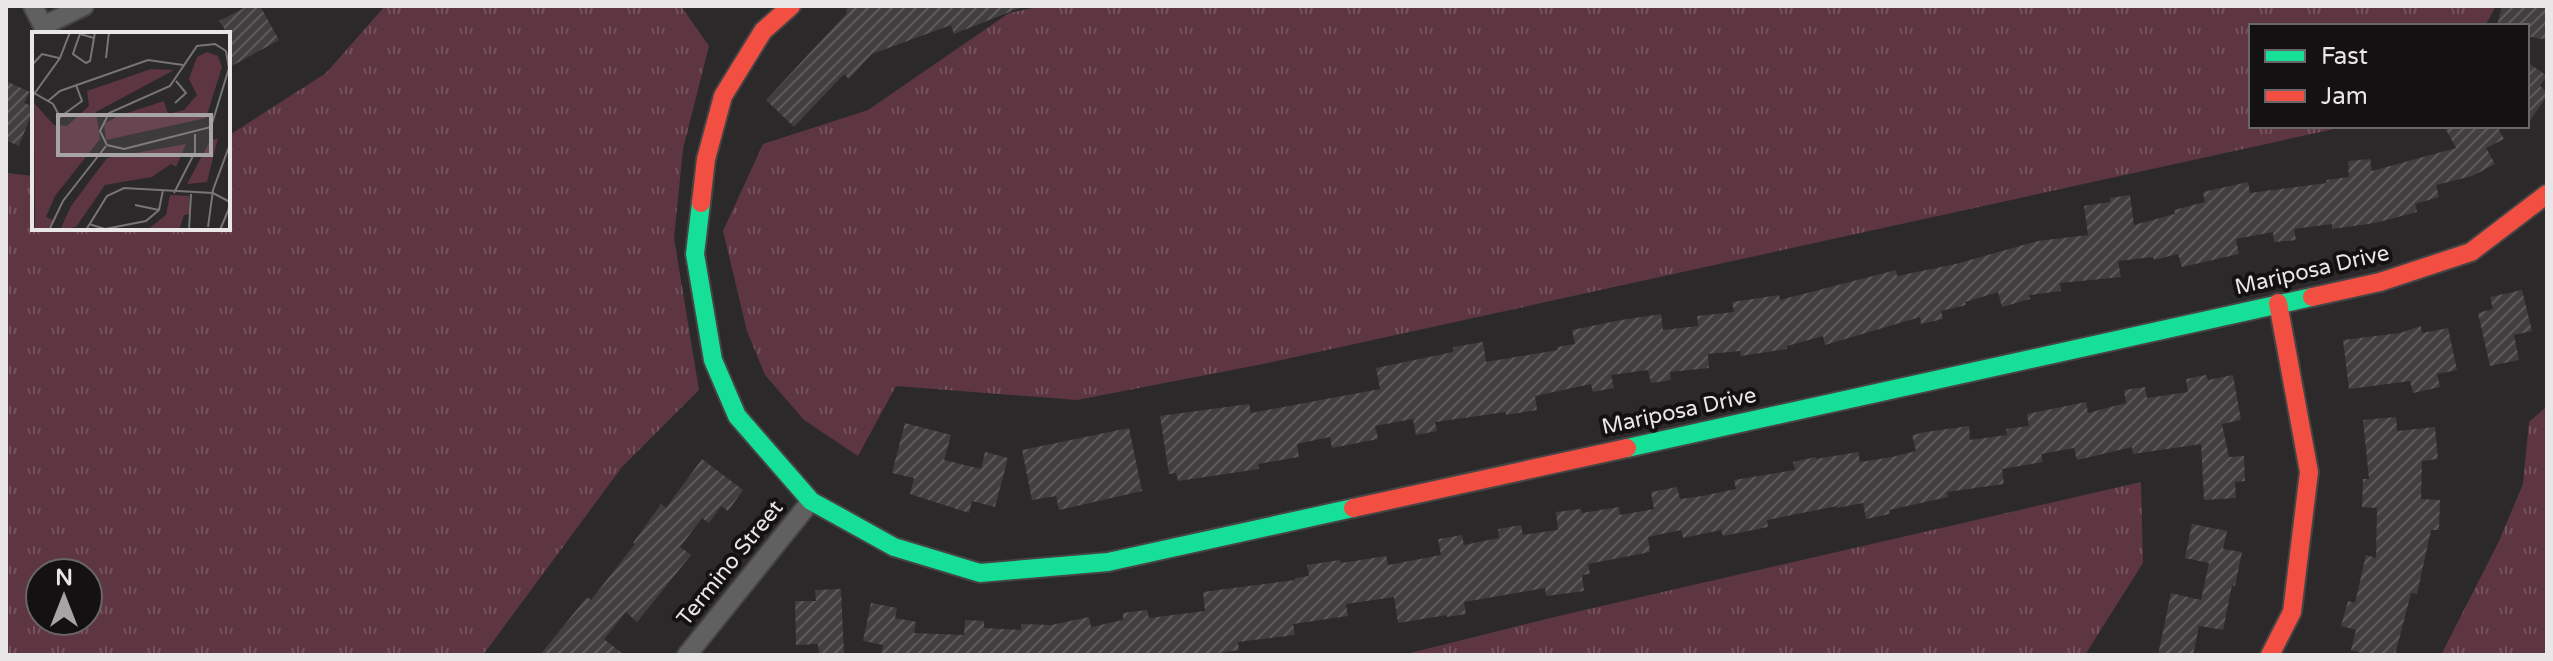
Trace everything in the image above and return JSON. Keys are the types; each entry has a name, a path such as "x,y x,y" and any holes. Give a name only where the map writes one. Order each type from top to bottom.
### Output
{"street":[{"path":"33,6 43,26 84,6"},
{"name":"Mariposa Drive","path":"791,6 763,31 723,96 706,159 695,254 713,360 737,416 811,501 894,547 980,573 1108,562 2380,282 2471,252 2547,194"},
{"path":"2270,655 2292,612 2309,472 2278,303"},
{"name":"Termino Street","path":"687,655 811,501"}],"green space":[{"path":"385,6 681,6 709,46 683,149 674,238 699,390 622,467 483,655 6,655 6,173 32,176 32,230 230,230 230,135 326,73"},
{"path":"1042,6 2496,6 2486,24 2249,24 2249,128 2339,128 1268,363 1077,400 896,386 858,456 804,420 765,375 747,331 723,231 763,144 868,110 1009,13"},
{"path":"2547,406 2547,655 2441,655 2499,541 2523,484 2529,422"},
{"path":"2141,482 2143,563 2085,655 1402,655 1554,617"}],"building":[{"path":"248,6 260,6 279,40 230,67 230,32 219,21"},
{"path":"855,6 1022,7 954,34 951,25 872,54 849,79 844,74 794,127 766,100 847,13 846,9"},
{"path":"2502,6 2547,6 2547,40 2529,36 2529,24 2498,24"},
{"path":"2529,63 2547,76 2540,86 2547,96 2529,122"},
{"path":"6,81 30,92 24,103 32,106 32,112 19,146 6,143"},
{"path":"2445,128 2498,128 2504,139 2486,148 2495,164 2472,176 2436,185 2439,197 2415,204 2417,212 2375,223 2332,229 2332,224 2294,229 2296,240 2274,242 2273,232 2236,239 2239,254 2182,267 2178,254 2154,260 2153,257 2118,261 2121,277 2060,283 2061,291 2029,295 2030,299 2002,307 1998,292 1941,311 1943,319 1921,324 1920,317 1825,345 1823,336 1787,346 1787,349 1741,356 1740,351 1708,354 1709,368 1670,372 1671,380 1651,383 1648,370 1611,375 1614,388 1593,392 1591,384 1535,396 1537,410 1435,422 1437,431 1416,435 1413,419 1375,426 1378,439 1332,448 1330,437 1297,444 1299,457 1258,464 1259,469 1178,481 1176,473 1169,474 1160,416 1249,404 1251,413 1380,389 1376,368 1453,352 1453,347 1483,342 1486,362 1558,350 1557,347 1575,344 1572,330 1621,320 1661,314 1663,330 1698,326 1697,316 1734,312 1732,302 1779,295 1780,300 1896,270 1897,276 1956,264 2038,241 2088,235 2084,206 2110,202 2110,198 2130,195 2134,225 2205,202 2203,192 2248,182 2250,193 2327,183 2326,180 2349,177 2348,161 2370,159 2372,171 2456,148"},
{"path":"2522,290 2532,331 2514,335 2519,360 2490,366 2478,313 2493,309 2490,297"},
{"path":"2421,326 2422,333 2448,328 2457,370 2437,374 2440,387 2413,393 2410,381 2349,389 2343,340 2400,333"},
{"path":"2206,375 2208,380 2233,375 2241,420 2222,424 2229,457 2244,456 2245,481 2235,482 2236,498 2204,500 2201,444 2133,454 2132,447 2077,460 2074,448 2041,454 2043,462 2002,469 2004,484 1947,492 1948,497 1889,510 1890,514 1866,519 1863,503 1767,520 1768,527 1723,536 1721,530 1683,538 1681,530 1648,537 1650,552 1588,564 1590,574 1582,575 1584,591 1546,596 1545,588 1464,602 1466,614 1398,623 1394,597 1346,604 1348,616 1293,624 1295,635 1238,642 1239,650 1205,655 881,655 883,645 863,641 871,603 897,608 895,618 916,622 914,633 964,635 965,620 984,621 984,628 1021,630 1021,624 1051,625 1089,617 1091,627 1123,620 1123,613 1147,610 1149,618 1205,611 1203,592 1295,580 1309,576 1307,565 1386,556 1388,565 1441,555 1438,539 1462,535 1464,545 1499,538 1498,529 1521,525 1523,535 1558,530 1556,512 1581,509 1582,513 1619,507 1620,515 1654,509 1651,492 1677,487 1680,499 1736,489 1734,480 1795,470 1793,462 1816,457 1858,452 1860,462 1892,457 1916,451 1912,435 1926,432 1969,426 1970,440 2007,435 2006,429 2029,426 2027,414 2086,402 2088,413 2126,403 2124,390 2145,387 2147,398 2188,392 2186,379"},
{"path":"2396,417 2397,431 2435,427 2438,459 2422,461 2421,499 2440,500 2439,530 2431,530 2417,594 2411,593 2395,655 2369,655 2351,650 2356,630 2341,626 2348,601 2355,603 2366,555 2376,558 2377,508 2362,507 2363,479 2369,479 2363,420"},
{"path":"905,423 951,435 944,460 981,469 985,452 1008,458 995,507 972,501 969,513 910,494 914,478 892,473"},
{"path":"1129,428 1142,491 1059,510 1056,496 1032,500 1022,450"},
{"path":"702,459 743,490 728,511 721,506 709,523 702,518 680,547 691,555 637,622 626,612 604,639 624,655 540,655 587,597 591,600 635,544 661,504 666,508"},
{"path":"2192,524 2227,531 2223,549 2242,552 2235,586 2232,585 2223,630 2199,626 2193,655 2158,655 2171,593 2201,600 2209,563 2185,558"},
{"path":"841,589 844,655 819,655 818,644 796,645 795,601 816,601 815,590"}],"traffic: fast":[{"path":"701,203 695,254 713,360 737,416 811,501 894,547 980,573 1108,562 1353,508"},
{"path":"1627,448 2312,297"}],"traffic: jam":[{"path":"701,203 706,159 723,96 763,31 791,6"},
{"path":"2312,297 2380,282 2471,252 2547,194"},
{"path":"2270,655 2292,612 2309,472 2278,303"},
{"path":"1353,508 1627,448"}]}
